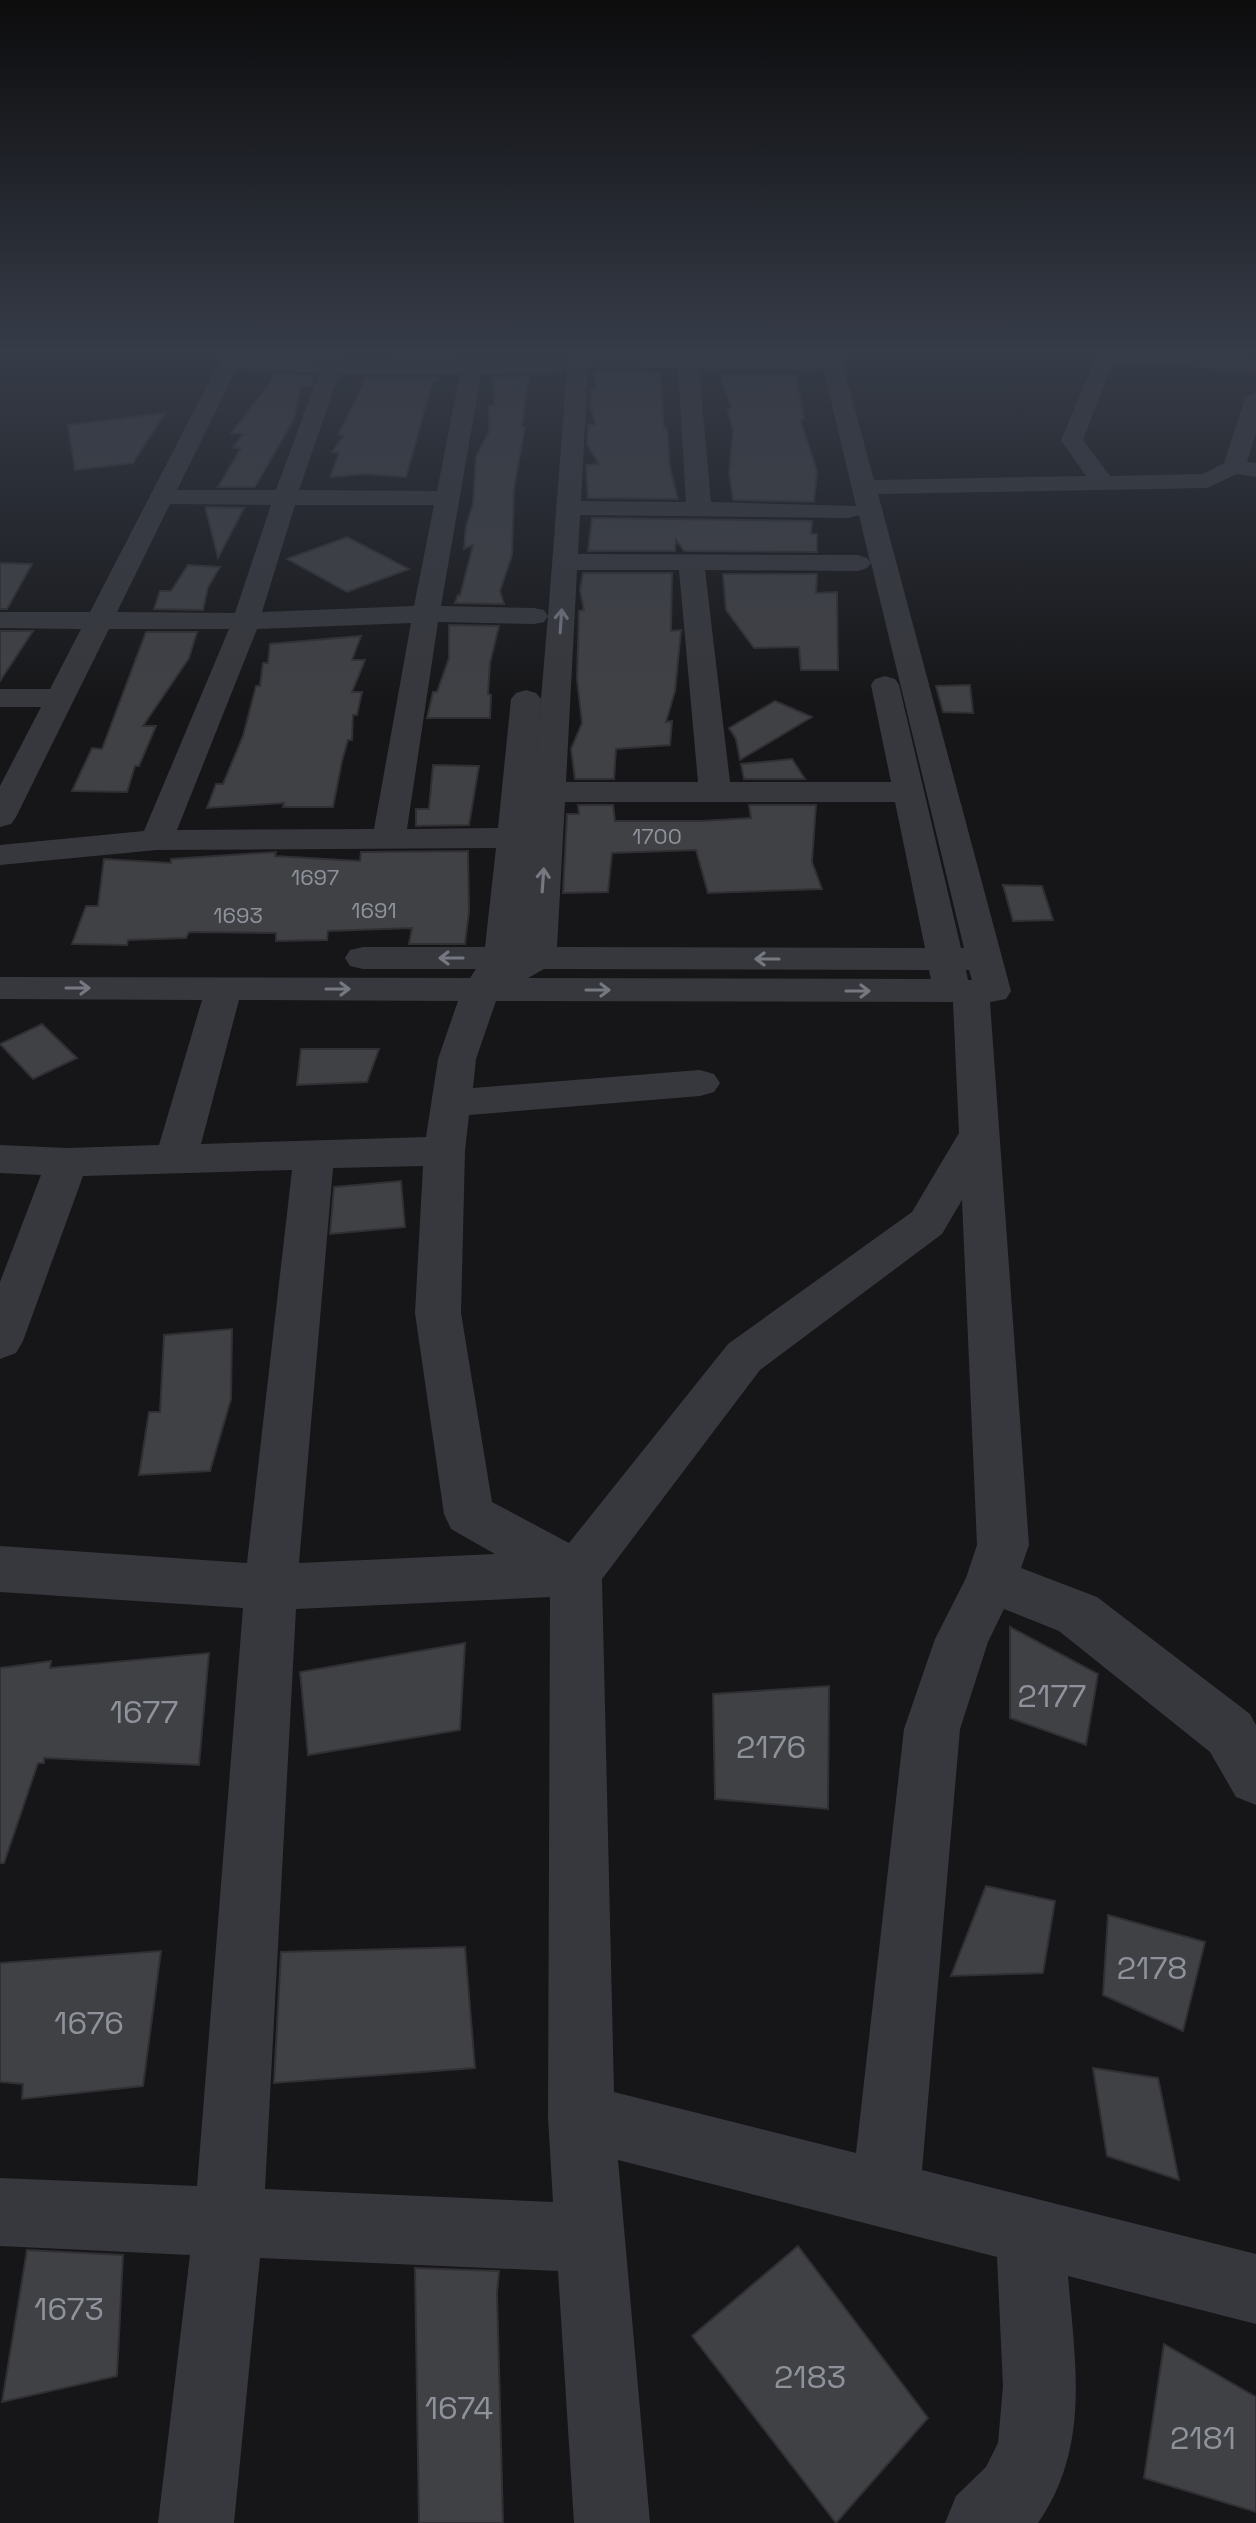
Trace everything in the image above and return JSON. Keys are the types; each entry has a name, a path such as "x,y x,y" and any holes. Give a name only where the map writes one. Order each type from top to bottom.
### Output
{"street":[{"path":"0,817 58,698 101,621 174,469"},
{"path":"157,840 246,621 295,469"},
{"path":"389,838 452,469"},
{"path":"531,648 554,469"},
{"path":"569,469 569,508 549,792 507,969 457,1059 444,1151 438,1313 469,1514 576,1573"},
{"path":"696,469 699,509"},
{"path":"848,469 963,975 980,1132 1003,1533 1003,1545 991,1582 962,1639 932,1729 886,2195"},
{"path":"1093,469 1103,483"},
{"path":"569,508 699,509 1103,483 1207,481 1243,469"},
{"path":"160,497 446,498"},
{"path":"856,499 858,563 908,792 963,975"},
{"path":"565,562 858,563"},
{"path":"691,562 715,791"},
{"path":"0,620 246,621 426,614 534,616"},
{"path":"507,969 513,838 528,679"},
{"path":"0,698 58,698"},
{"path":"549,792 908,792"},
{"path":"0,855 157,840 513,838"},
{"path":"0,958 963,975"},
{"path":"0,988 224,988 507,969 963,975"},
{"path":"176,1159 224,988"},
{"path":"452,1103 700,1083"},
{"path":"612,2523 581,2117 576,1573 744,1357 927,1223 980,1132"},
{"path":"0,1159 67,1162 444,1151"},
{"path":"196,2523 229,2222 271,1587 314,1155"},
{"path":"0,1341 67,1162"},
{"path":"0,1569 271,1587 576,1573"},
{"path":"991,1582 1040,1597 1078,1614 1230,1733 1256,1778"},
{"path":"581,2117 1256,2289"},
{"path":"0,2212 590,2238"},
{"path":"983,2523 1013,2494 1035,2449 1040,2386 1030,2231"}],"building":[{"path":"229,469 265,469 255,487 218,487"},
{"path":"333,469 408,469 406,477 365,474 330,477"},
{"path":"475,469 517,469 512,555 500,591 504,604 455,603 460,596 473,545 464,549 466,526 473,504"},
{"path":"586,469 670,469 678,499 588,498"},
{"path":"729,469 816,469 814,502 733,500"},
{"path":"206,507 244,508 218,558 206,510"},
{"path":"592,518 812,521 811,534 817,534 817,552 684,551 676,540 675,551 588,551"},
{"path":"347,537 409,569 347,592 287,559"},
{"path":"0,563 32,564 7,609 0,609"},
{"path":"188,565 220,567 208,587 203,610 154,609 160,591 171,591"},
{"path":"583,573 672,573 671,631 681,630 675,691 666,722 672,721 670,745 616,749 614,779 575,779 571,749 582,723 577,679 579,611 584,610 580,590"},
{"path":"723,574 817,574 816,593 837,592 838,670 801,670 799,647 754,648 726,610"},
{"path":"449,625 499,626 490,663 490,718 427,718 433,692 437,692 449,658"},
{"path":"0,631 33,631 0,681"},
{"path":"146,632 197,632 189,658 143,726 156,726 139,766 135,766 127,792 72,791 92,748 102,749"},
{"path":"361,636 352,660 365,660 352,692 362,692 357,715 353,715 352,740 348,740 342,761 333,807 283,807 284,803 207,808 216,784 223,784 243,736 256,686 260,686 263,663 268,663 270,644"},
{"path":"970,685 973,713 943,712 936,686"},
{"path":"775,701 812,717 740,760 736,739 729,728"},
{"path":"792,759 805,779 744,779 741,764"},
{"path":"433,765 479,766 469,825 416,826 416,809 429,809"},
{"path":"578,805 613,805 615,821 701,821 751,818 749,805 816,805 812,862 822,889 708,893 696,850 612,853 608,892 563,893 567,814 579,814"},
{"path":"468,851 469,911 465,944 409,944 412,928 328,931 327,940 276,941 276,933 189,932 186,938 128,940 127,945 72,944 86,906 98,906 104,859 171,863 171,859 276,852 275,856 360,861 361,852"},
{"path":"1003,885 1042,886 1053,920 1013,921"},
{"path":"42,1024 77,1058 33,1079 0,1044"},
{"path":"301,1049 379,1049 367,1082 297,1085"},
{"path":"401,1181 405,1227 330,1234 334,1187"},
{"path":"232,1329 231,1399 210,1471 139,1475 149,1412 160,1412 164,1335"},
{"path":"1010,1627 1098,1674 1086,1745 1010,1718"},
{"path":"465,1643 460,1730 308,1755 300,1672"},
{"path":"209,1653 199,1765 44,1758 44,1763 38,1763 4,1863 0,1863 0,1668 51,1661 50,1668"},
{"path":"829,1686 828,1809 715,1799 713,1694"},
{"path":"986,1886 1055,1901 1043,1973 951,1976"},
{"path":"1108,1915 1205,1942 1183,2031 1103,1995"},
{"path":"465,1947 475,2068 274,2083 281,1952"},
{"path":"161,1951 143,2086 22,2099 23,2084 0,2082 0,1963"},
{"path":"1093,2068 1158,2078 1179,2180 1107,2156"},
{"path":"798,2246 928,2418 836,2523 692,2336"},
{"path":"27,2250 123,2255 117,2376 2,2402"},
{"path":"415,2268 499,2271 503,2523 419,2523"},
{"path":"1164,2344 1256,2397 1256,2512 1144,2478"}]}
